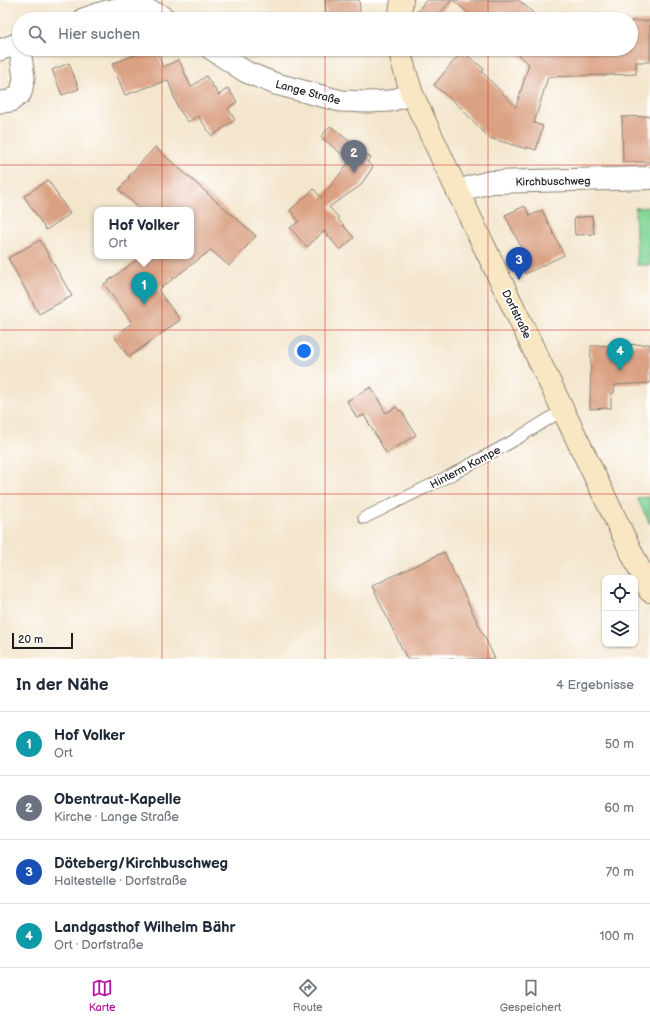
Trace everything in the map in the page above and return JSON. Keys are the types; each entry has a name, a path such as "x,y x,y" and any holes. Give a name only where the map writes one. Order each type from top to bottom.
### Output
{"main road":[{"path":"400,12 402,0"},
{"name":"Dorfstraße","path":"401,56 412,94 650,591"}],"street":[{"path":"105,12 130,3 151,12"},
{"path":"0,50 12,46"},
{"path":"0,102 11,101 21,93 24,78 21,56"},
{"name":"Lange Straße","path":"222,56 246,72 276,84 341,101 390,101 412,94"},
{"name":"Kirchbuschweg","path":"458,192 490,182 650,178"}],"lane":[{"name":"Hinterm Kampe","path":"364,518 453,474 512,441 562,410"}],"green space":[{"path":"650,207 650,265 637,265 635,208"},
{"path":"650,497 650,524 637,498"}],"building":[{"path":"325,0 359,0 360,12 326,12"},
{"path":"426,0 452,0 441,12 417,12"},
{"path":"453,0 519,0 532,12 467,12"},
{"path":"638,21 650,21 650,62 636,62 636,74 548,77 534,123 543,126 536,150 527,147 527,149 489,138 460,107 434,85 458,56 468,56 484,69 482,72 516,107 529,64 519,56 638,56"},
{"path":"132,56 159,56 163,67 179,60 191,87 206,76 219,95 228,88 237,102 228,108 235,120 212,136 198,116 188,122 178,108 168,80 125,95 112,64"},
{"path":"69,63 79,89 62,95 52,70"},
{"path":"650,116 650,162 623,162 622,117"},
{"path":"330,126 371,158 367,162 373,167 360,186 329,207 354,238 340,250 324,231 307,247 290,228 299,221 290,210 314,189 321,198 350,161 321,137"},
{"path":"155,147 256,236 229,266 211,250 158,290 180,320 129,357 114,336 132,323 104,284 138,259 194,259 194,207 138,207 119,190 129,178 128,177"},
{"path":"48,180 70,214 46,230 24,196"},
{"path":"525,206 530,216 542,210 564,255 525,274 515,254 523,251 505,215"},
{"path":"592,216 594,234 575,235 574,218"},
{"path":"40,240 72,296 39,314 8,258"},
{"path":"650,344 650,383 615,385 614,393 611,394 611,408 590,409 591,346"},
{"path":"371,387 386,413 396,407 399,411 401,410 416,435 386,453 364,415 357,418 347,401"},
{"path":"444,552 495,659 407,659 372,586"}],"place":[{"name":"Obentraut-Kapelle","path":"354,173"},
{"name":"Döteberg/Kirchbuschweg","path":"519,280"},
{"name":"Hof Volker","path":"144,305"},
{"name":"Landgasthof Wilhelm Bähr","path":"620,371"}]}
